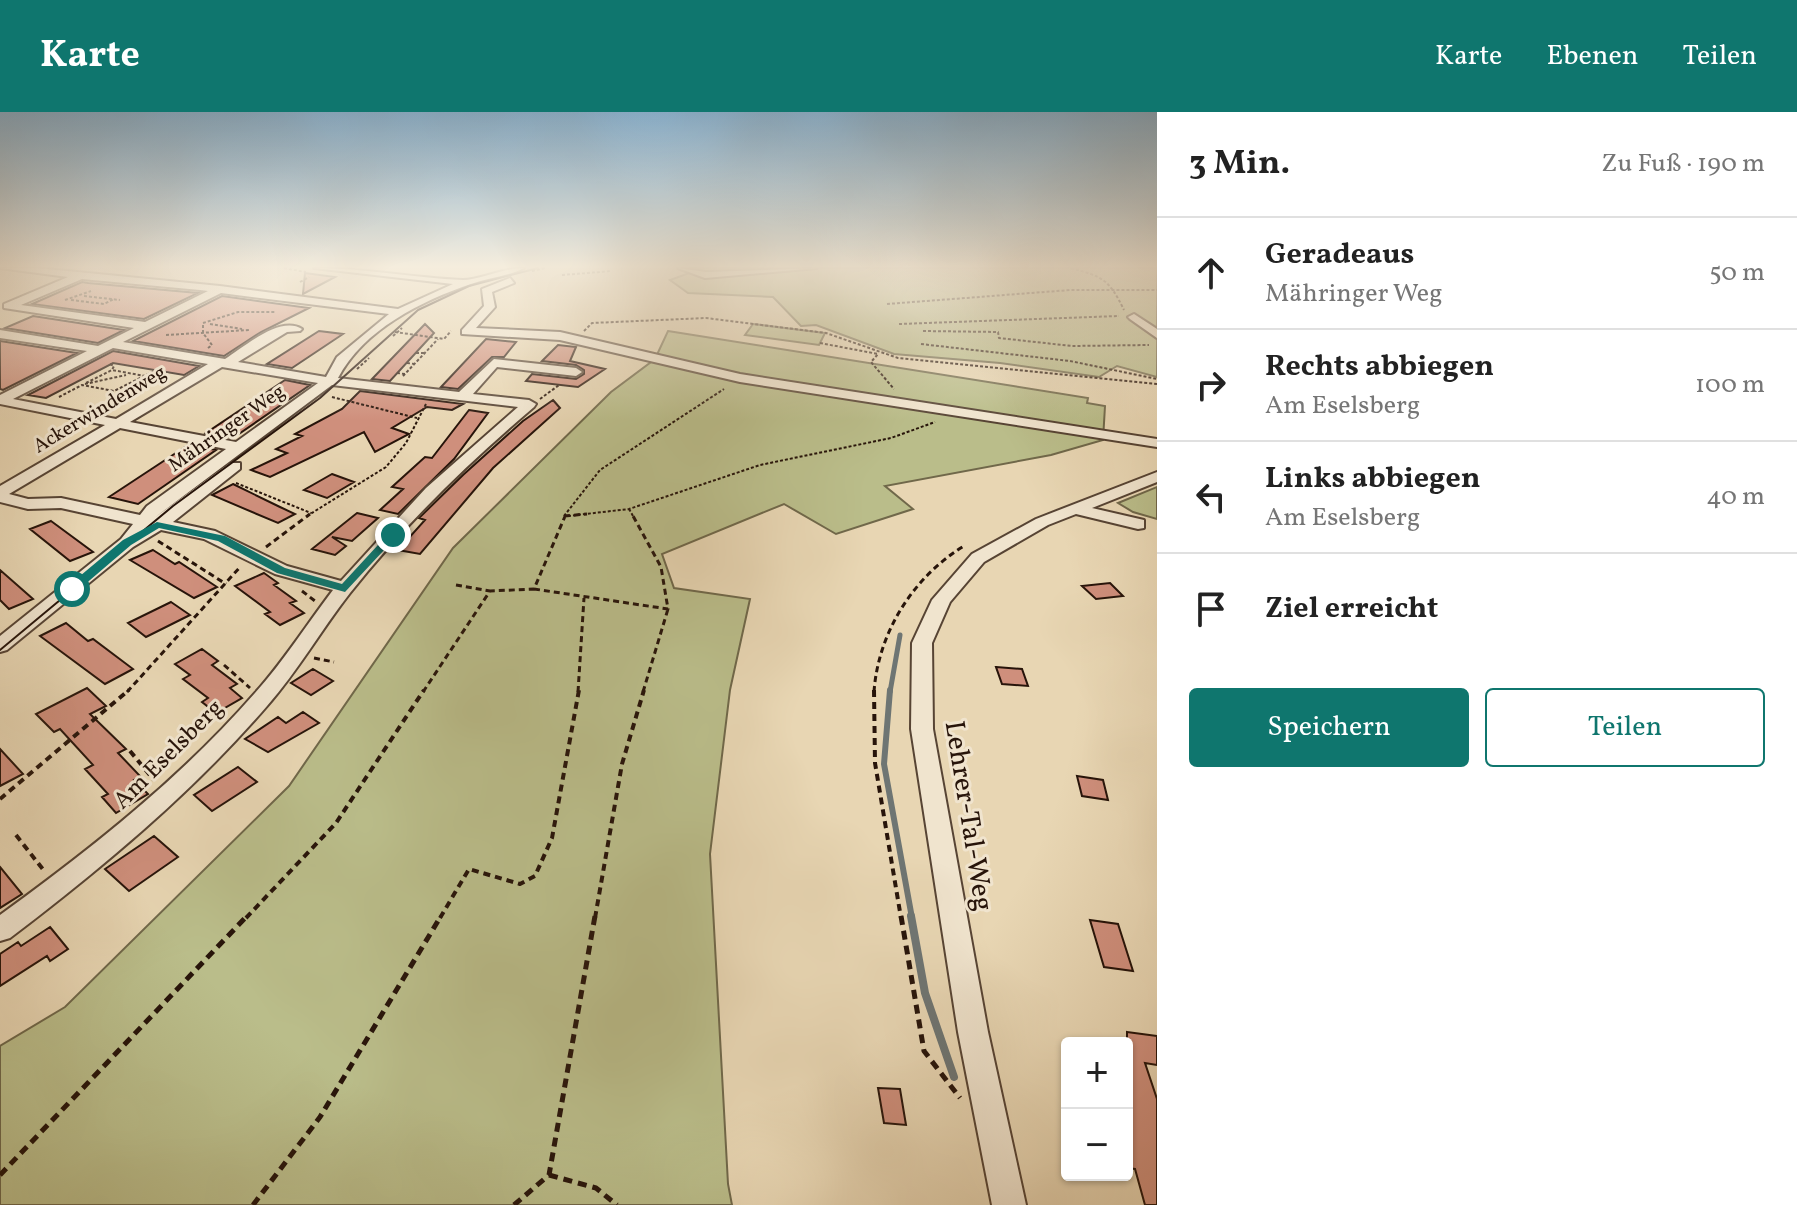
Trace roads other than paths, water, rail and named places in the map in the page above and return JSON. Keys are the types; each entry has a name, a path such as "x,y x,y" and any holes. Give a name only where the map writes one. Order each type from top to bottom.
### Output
{"street":[{"path":"91,319 146,326"},
{"path":"2,397 43,382 105,347 164,319"},
{"name":"Mähringer Weg","path":"149,523 221,476 333,382 345,357 389,319"},
{"path":"476,319 464,329 486,334 526,333 594,343 740,378 1129,434 1157,443"},
{"path":"1137,319 1157,334"},
{"name":"Ackerwindenweg","path":"0,495 221,363 285,328 296,329"},
{"path":"0,334 192,357 333,382 464,395 494,363 576,372"},
{"path":"105,347 176,360 221,363"},
{"name":"Mähringer Weg","path":"0,646 127,543 238,447 333,382"},
{"name":"Am Eselsberg","path":"0,930 130,830 166,795 261,699 345,588 452,471 529,404 464,395"},
{"path":"2,397 39,408 238,447"},
{"name":"Lehrer-Tal-Weg","path":"1009,1205 973,1032 922,729 922,643 941,600 978,558 1018,535 1075,509 1157,477"},
{"path":"0,495 28,504 61,503 221,539 293,575 345,588"},
{"path":"1075,509 1138,524"}],"waterway":[{"path":"890,692 900,635"},
{"path":"890,690 884,764 912,918"},
{"path":"911,916 925,993 954,1077"}],"tram line":[{"path":"0,650 173,506 320,398 408,319"}]}
